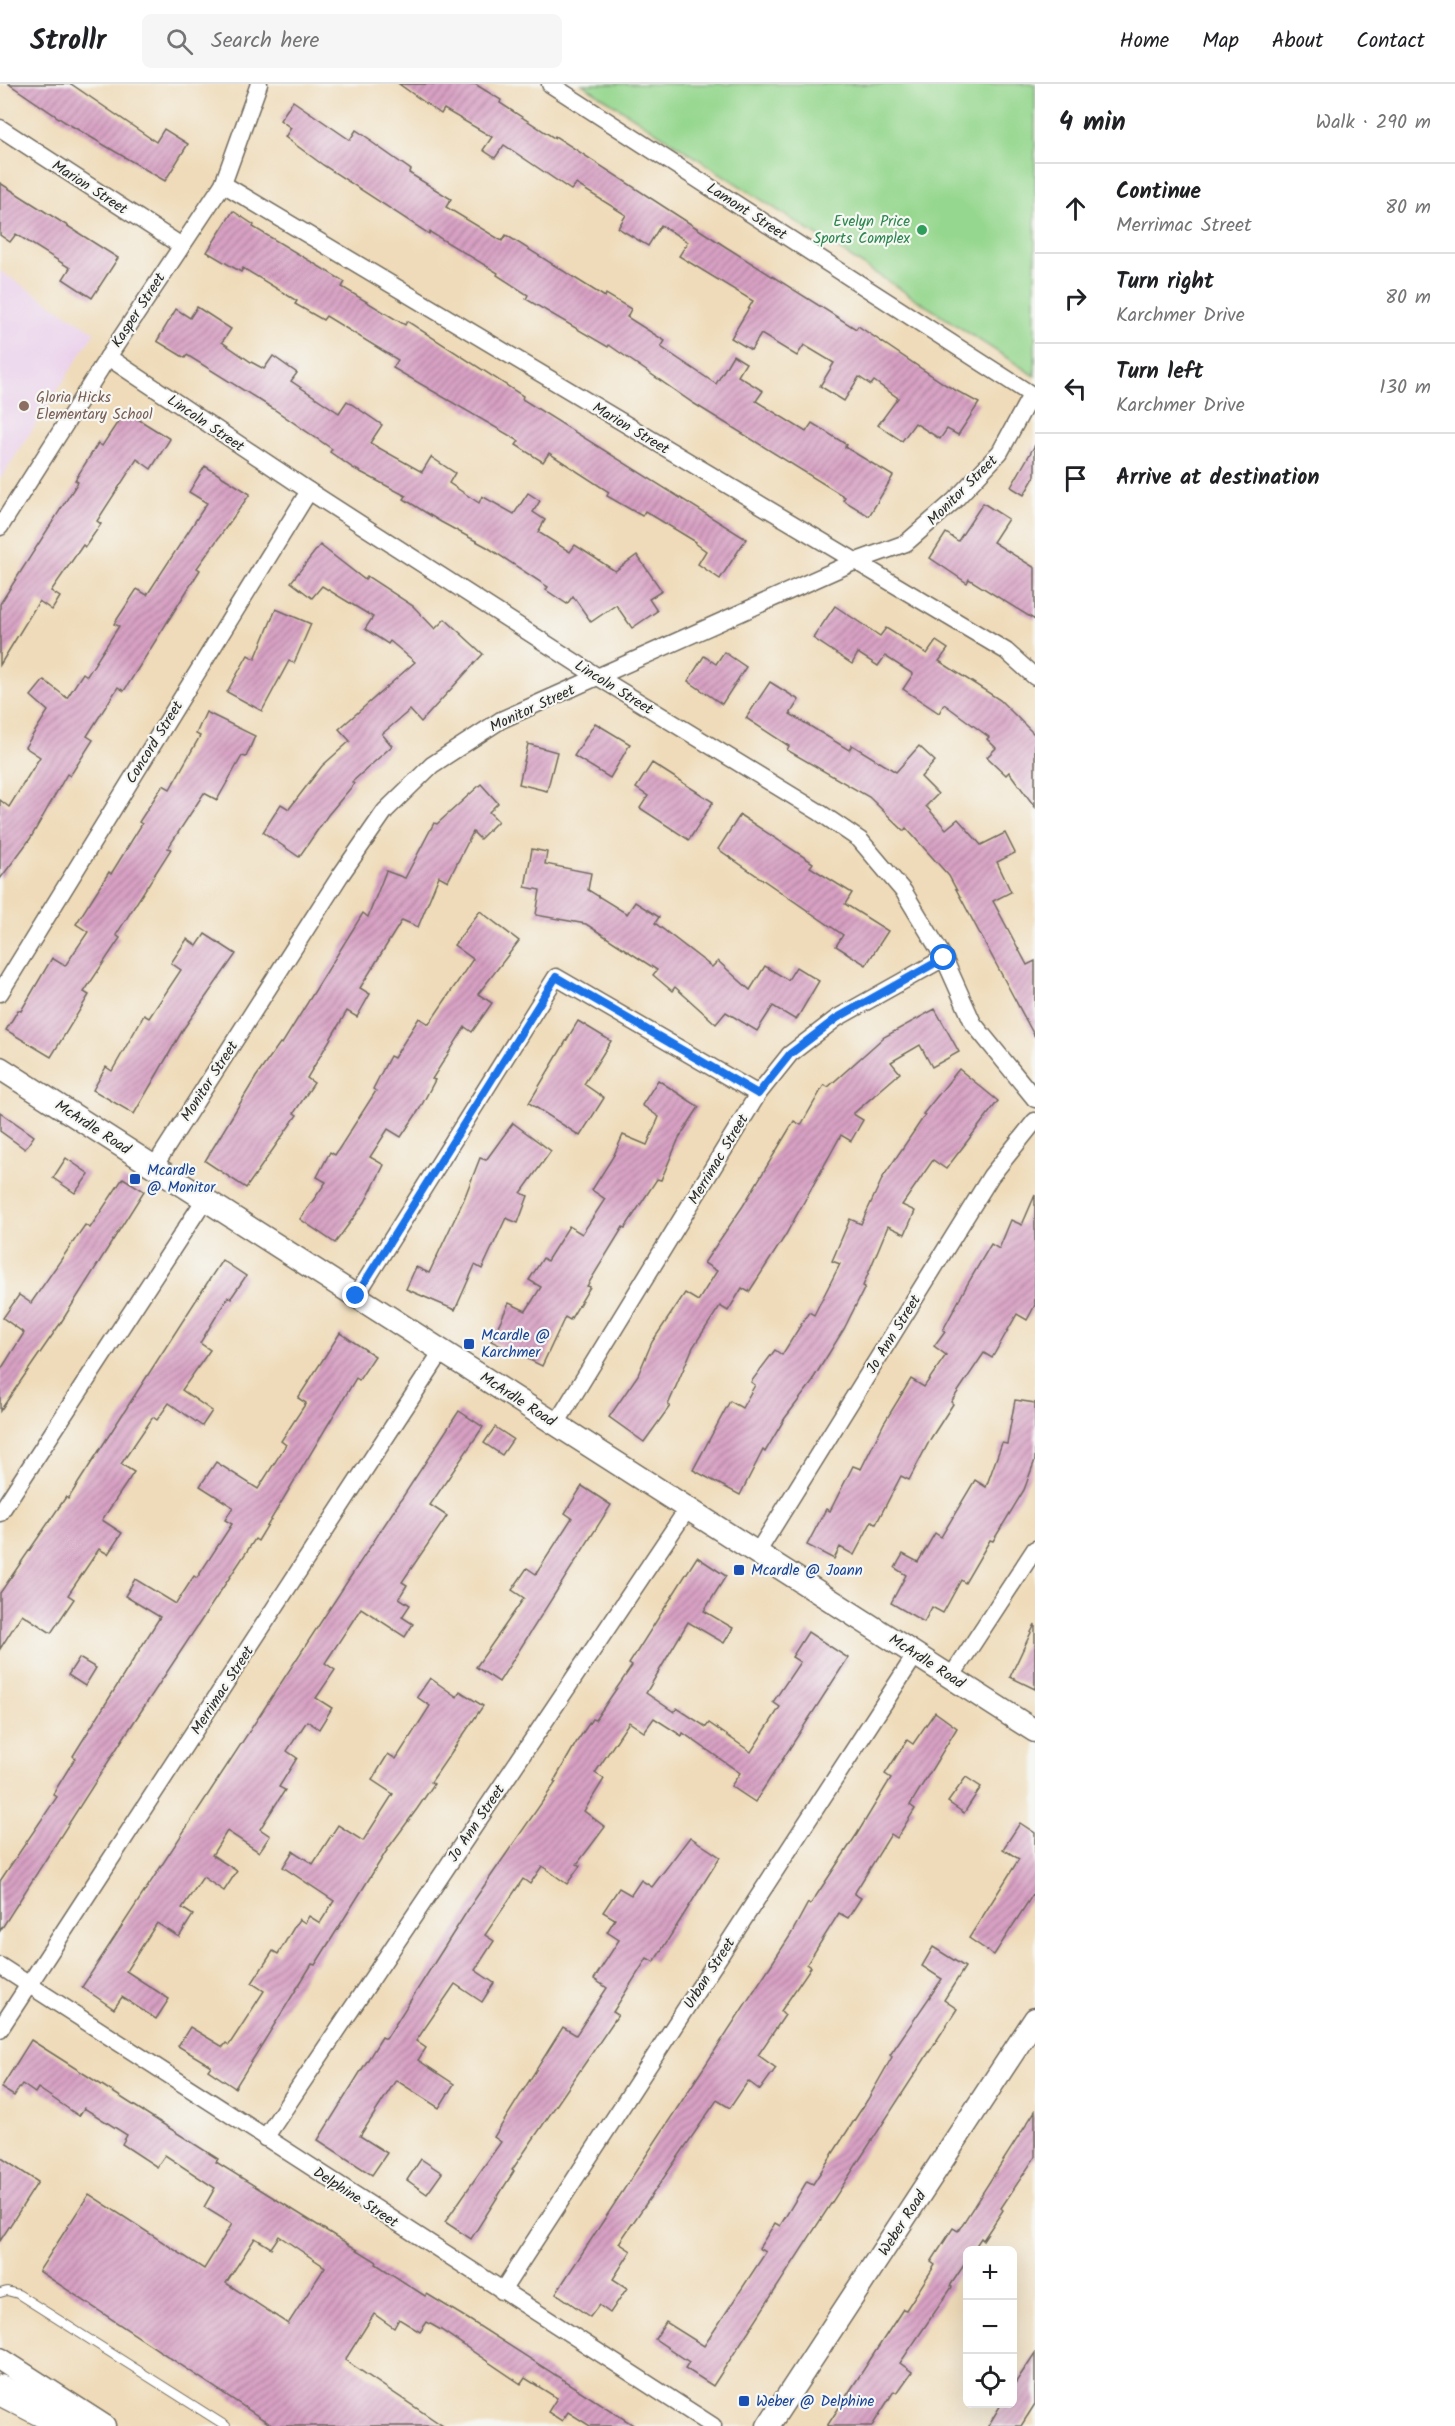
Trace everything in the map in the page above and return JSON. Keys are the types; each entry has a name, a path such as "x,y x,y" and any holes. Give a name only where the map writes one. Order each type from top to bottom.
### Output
{"highway":[{"path":"0,2390 70,2426"}],"main road":[{"name":"McArdle Road","path":"0,1068 1035,1731"},
{"name":"Weber Road","path":"768,2426 1035,2019"},
{"path":"0,2359 104,2426"}],"street":[{"name":"Kasper Street","path":"0,527 180,245 223,184 259,84"},
{"name":"Lamont Street","path":"550,84 1033,396"},
{"name":"Marion Street","path":"0,128 180,245"},
{"name":"Marion Street","path":"223,184 1006,651 1035,677"},
{"name":"Lincoln Street","path":"108,357 309,491 598,677 819,812 860,840 904,892 944,958 973,1023 1035,1099"},
{"name":"Monitor Street","path":"154,1167 340,876 385,811 432,765 501,720 854,562 906,543 954,501 1000,452 1033,396"},
{"name":"Concord Street","path":"0,993 309,491"},
{"name":"Merrimac Street","path":"556,1424 758,1094 790,1054 837,1018 944,958"},
{"path":"356,1296 556,977 758,1094"},
{"name":"Jo Ann Street","path":"757,1552 991,1176 1035,1121"},
{"path":"0,1513 205,1199"},
{"name":"Merrimac Street","path":"0,2029 442,1351"},
{"name":"Jo Ann Street","path":"265,2138 688,1508"},
{"path":"951,1677 1035,1549"},
{"name":"Urban Street","path":"502,2291 916,1654"},
{"name":"Delphine Street","path":"0,1966 713,2426"}],"lane":[{"path":"0,2293 7,2291 18,2294 226,2426"}],"shaded area":[{"name":"Gloria Hicks Elementary School","path":"0,271 95,332 0,480"}],"green space":[{"name":"Evelyn Price Sports Complex","path":"582,84 1035,84 1035,376"}],"building":[{"path":"9,84 71,84 156,142 164,129 188,144 165,181 65,122"},
{"path":"399,84 475,84 501,100 500,103 726,247 856,329 858,326 946,385 979,403 958,435 947,429 940,439 915,423 902,441 878,425 898,398 874,381 871,385 859,377 844,401 820,386 834,363 804,345 797,356 761,334 751,350 731,338 753,301 679,256 688,242 661,225 648,246 618,228 626,215 576,184 571,190 504,145 495,158 483,150 492,137 444,109 441,114"},
{"path":"293,101 350,140 356,130 371,140 411,170 409,173 451,199 446,207 502,241 506,235 605,297 606,294 631,309 627,317 665,341 661,347 716,384 733,355 746,363 738,376 763,391 756,401 806,432 812,423 847,445 845,447 893,476 869,516 843,500 845,497 693,403 609,345 608,347 526,299 528,295 497,275 498,273 430,232 429,234 323,165 285,137 291,128 280,120"},
{"path":"0,183 118,258 92,298 63,279 70,268 16,234 10,242 0,235"},
{"path":"233,211 254,225 253,227 345,282 342,287 405,325 407,321 523,396 522,399 746,539 720,579 698,564 706,551 696,542 645,511 642,516 607,496 609,492 549,453 543,462 516,445 519,441 393,368 398,360 326,316 323,320 295,304 297,301 243,268 241,272 207,252"},
{"path":"197,307 231,329 222,342 251,362 264,369 273,356 297,373 291,381 339,413 347,401 382,425 370,443 422,472 431,457 455,473 449,483 479,503 482,496 514,514 528,493 540,501 533,512 545,520 538,532 570,552 575,545 615,571 637,555 662,591 649,599 657,611 632,628 616,605 591,622 573,596 567,604 546,590 548,587 487,547 404,499 406,496 353,468 330,452 332,449 272,408 187,355 185,358 157,341 176,309 190,318"},
{"path":"125,411 170,439 151,469 137,459 97,521 101,524 85,547 83,545 51,591 60,597 52,610 39,601 0,665 0,604 78,482 75,480 98,443 102,446"},
{"path":"1035,445 1035,476 1024,495 1011,487"},
{"path":"205,466 250,494 197,568 200,570 124,691 118,687 87,736 93,740 70,776 67,774 30,839 0,879 0,800 9,807 40,757 25,747 48,711 31,696 44,680 67,698 83,673 87,676 119,626 114,624 137,589 147,595 207,503 189,492"},
{"path":"983,503 1008,519 993,542 1035,568 1035,620 969,579 967,583 930,558 946,533 958,541"},
{"path":"320,545 365,580 367,576 413,606 435,629 445,619 483,654 421,722 410,710 382,734 392,746 352,782 354,784 328,815 299,857 263,832 281,804 289,809 322,766 350,741 339,729 415,662 390,641 388,644 365,629 373,617 322,586 312,598 291,582"},
{"path":"835,606 880,636 886,628 927,654 936,641 948,649 939,661 1000,700 1035,735 1035,807 1009,772 1006,775 987,757 996,748 987,739 989,737 944,704 939,713 903,689 913,674 885,656 878,666 858,653 852,664 813,638"},
{"path":"276,609 311,624 294,663 289,661 262,711 227,692 248,655 255,659"},
{"path":"724,652 746,667 722,704 688,681 704,656 716,664"},
{"path":"770,682 799,700 790,714 849,750 852,745 896,772 919,746 935,761 921,777 938,794 926,806 946,829 958,819 981,845 1005,833 1015,853 997,862 1011,892 993,901 1027,965 1035,961 1035,1037 949,876 906,828 904,831 869,797 787,750 789,746 746,718"},
{"path":"206,712 255,736 246,757 242,756 217,800 204,793 168,848 171,849 116,935 120,938 84,992 89,995 51,1057 6,1030 18,1010 21,1011 52,958 65,966 88,932 76,924 109,872 111,874 142,824 139,822 163,785 170,789 200,736 196,734"},
{"path":"595,723 630,744 610,778 574,756"},
{"path":"528,744 557,752 547,791 519,784"},
{"path":"652,763 713,802 689,840 640,808 648,796 636,788"},
{"path":"481,784 498,803 489,812 498,821 480,839 473,832 448,881 439,876 418,927 402,920 360,988 370,994 357,1017 347,1011 307,1078 314,1083 294,1113 297,1115 246,1188 205,1161 256,1077 280,1043 282,1044 363,913 368,917 386,871 405,878 434,823 437,824"},
{"path":"740,815 813,863 810,867 852,893 845,904 888,931 866,965 836,946 843,935 718,849"},
{"path":"532,849 547,852 545,864 591,873 588,890 627,914 635,902 659,917 655,923 712,967 718,961 750,990 765,966 788,980 796,967 819,981 796,1020 773,1006 757,1031 726,1012 716,1024 675,987 672,991 653,975 657,970 586,924 536,915 540,890 525,887"},
{"path":"480,911 519,941 478,994 492,1003 472,1032 465,1027 432,1079 435,1080 401,1137 388,1129 370,1157 384,1165 365,1202 335,1243 300,1219 326,1182 317,1177 330,1152 335,1155 376,1091 373,1089 390,1056 394,1058 419,1018 429,1024 473,959 454,945"},
{"path":"205,934 236,954 184,1028 134,1114 93,1090 106,1067 112,1071 144,1015 149,1018 181,970 171,963 187,939 197,946"},
{"path":"935,1009 959,1052 932,1067 920,1045 891,1062 900,1073 853,1114 863,1120 851,1141 841,1135 785,1236 749,1292 742,1288 728,1311 720,1306 693,1347 668,1405 670,1406 644,1442 609,1417 638,1375 652,1342 685,1293 698,1301 717,1271 704,1263 743,1206 794,1121 801,1125 824,1085 828,1087 884,1037"},
{"path":"578,1021 611,1041 584,1084 604,1098 580,1136 529,1103"},
{"path":"959,1069 998,1101 946,1169 933,1160 902,1205 915,1211 905,1234 888,1226 863,1286 865,1287 844,1329 814,1380 785,1418 765,1452 763,1450 740,1495 693,1470 730,1401 742,1408 755,1385 751,1382 775,1350 782,1355 809,1312 814,1315 840,1264 832,1261 850,1219 861,1224 883,1177 925,1115 923,1114"},
{"path":"658,1080 699,1107 679,1138 661,1180 657,1179 625,1228 623,1227 587,1286 590,1287 570,1320 565,1317 542,1366 491,1341 509,1303 526,1311 541,1287 529,1280 543,1258 547,1261 569,1226 582,1234 605,1199 592,1190 614,1155 623,1135 647,1145 659,1117 642,1105"},
{"path":"0,1112 34,1136 25,1149 0,1131"},
{"path":"513,1123 551,1151 521,1193 528,1196 518,1223 506,1218 482,1269 475,1265 455,1310 406,1289 416,1267 429,1273 464,1199 480,1158 486,1160"},
{"path":"66,1158 89,1174 75,1193 53,1178"},
{"path":"123,1178 144,1191 60,1324 0,1411 0,1371 24,1333 3,1318 19,1295 31,1303 85,1225 90,1228"},
{"path":"1035,1195 1035,1305 1027,1320 1017,1314 992,1358 984,1353 951,1402 953,1404 931,1438 909,1480 901,1476 876,1524 872,1521 854,1555 840,1547 834,1559 807,1545 826,1509 830,1511 853,1466 861,1469 884,1423 911,1379 924,1387 946,1355 934,1346 945,1331 943,1330 967,1285 991,1244 999,1249 1011,1220 1022,1225"},
{"path":"222,1260 246,1276 231,1298 228,1297 200,1343 210,1350 182,1390 212,1411 202,1426 169,1403 157,1420 153,1417 121,1464 134,1472 102,1520 122,1533 108,1554 99,1549 68,1595 74,1599 51,1633 22,1614 0,1649 0,1593 66,1497 68,1499"},
{"path":"340,1333 375,1356 359,1380 356,1378 258,1541 255,1539 126,1734 0,1931 0,1881 57,1797 53,1794 75,1758 73,1756 160,1617 125,1596 135,1579 176,1604 194,1576 197,1578 232,1524 225,1520 233,1507 200,1486 216,1462 258,1489 286,1445 281,1441 306,1403 298,1398"},
{"path":"1015,1400 1035,1403 1035,1460 1024,1490 993,1541 990,1540 965,1583 961,1580 943,1613 932,1607 924,1622 891,1603 906,1575 895,1568 903,1554 918,1562 935,1533 941,1537 975,1480 986,1487 1002,1443 1007,1444"},
{"path":"459,1411 483,1427 430,1505 447,1516 402,1582 407,1585 399,1598 410,1605 402,1617 413,1624 405,1637 361,1608 325,1663 335,1670 316,1698 332,1708 319,1729 307,1721 287,1751 297,1758 279,1787 285,1790 260,1829 270,1836 259,1852 227,1831 212,1855 237,1871 224,1891 203,1877 182,1908 193,1915 179,1937 157,1923 126,1971 169,1999 156,2019 122,1997 114,2009 82,1987"},
{"path":"495,1427 513,1439 502,1455 484,1443"},
{"path":"582,1486 611,1505 499,1682 476,1667 524,1598 512,1590 527,1568 536,1574 572,1518 565,1513"},
{"path":"697,1557 726,1576 704,1611 733,1628 724,1643 688,1622 646,1693 674,1712 677,1708 706,1727 709,1723 751,1752 780,1707 773,1702 800,1662 792,1657 808,1632 848,1658 755,1802 731,1786 740,1773 683,1733 682,1736 654,1718 644,1732 629,1722 595,1773 604,1779 584,1811 605,1827 577,1864 580,1866 567,1884 542,1866 530,1884 523,1879 485,1935 494,1941 475,1970 494,1983 482,2002 455,1984 416,2041 426,2048 418,2060 454,2084 439,2108 396,2080 360,2136 387,2153 372,2175 318,2140 382,2037 386,2039 473,1902 556,1782 554,1781 576,1743 592,1719 595,1720 632,1666 629,1664"},
{"path":"1035,1624 1035,1689 1010,1677"},
{"path":"79,1658 96,1668 85,1686 68,1675"},
{"path":"430,1678 457,1697 460,1691 483,1706 431,1782 434,1784 389,1847 315,1965 312,1964 235,2088 208,2070 211,2066 178,2046 190,2027 223,2047 226,2043 229,2045 264,1991 252,1983 273,1951 278,1954 299,1919 305,1923 309,1916 320,1923 334,1901 283,1867 293,1851 313,1864 338,1825 363,1841 393,1794 372,1780 388,1754 396,1759 430,1706 417,1697"},
{"path":"935,1712 957,1728 910,1805 915,1809 897,1838 891,1834 854,1894 861,1898 848,1918 839,1913 807,1964 811,1967 781,2011 785,2015 758,2055 776,2068 760,2090 748,2081 730,2108 717,2100 619,2243 631,2251 613,2279 627,2288 610,2313 599,2305 590,2317 556,2293 790,1936 808,1903 810,1905 857,1834 891,1778 885,1774 907,1740 913,1744"},
{"path":"966,1777 981,1787 964,1813 948,1802"},
{"path":"1020,1823 1035,1833 1035,1891 994,1955 969,1938 1019,1859 1003,1849"},
{"path":"690,1837 720,1857 654,1962 647,1958 613,2012 618,2015 512,2170 514,2171 471,2239 445,2222 501,2142 494,2137 563,2027 576,2035 607,1988 594,1979 619,1940 607,1932 615,1919 603,1912 619,1888 631,1895 641,1880 652,1887"},
{"path":"933,1947 965,1967 944,2000 957,2009 713,2386 685,2368 689,2362 655,2339 666,2322 704,2346 766,2252 759,2248 775,2223 780,2226 807,2181 813,2184 868,2099 892,2057 890,2055 942,1979 922,1966"},
{"path":"31,2040 218,2159 216,2162 377,2262 376,2264 425,2296 427,2294 468,2319 635,2426 590,2426 568,2412 562,2421 548,2412 557,2398 525,2378 521,2384 427,2322 420,2332 399,2319 394,2328 374,2314 345,2360 443,2426 273,2426 39,2271 89,2194 204,2269 232,2224 204,2207 215,2188 165,2155 157,2167 122,2144 127,2135 84,2108 79,2116 38,2088 35,2093 22,2084 14,2096 1,2088","holes":["279,2236 325,2267 288,2324 226,2283 255,2238 271,2248"]},
{"path":"1035,2111 1035,2157 983,2240 981,2238 976,2246 963,2246 963,2266 950,2286 952,2287 900,2363 912,2372 897,2393 894,2391 872,2426 827,2426 903,2309 906,2310 935,2265 931,2262 953,2228 958,2231"},
{"path":"0,2157 38,2182 0,2241"},
{"path":"421,2159 442,2173 427,2194 407,2180"},
{"path":"1035,2353 1035,2404 1021,2426 988,2426 999,2408 1017,2408 1017,2380"}],"place":[{"name":"Evelyn Price Sports Complex","path":"922,230"},
{"name":"Gloria Hicks Elementary School","path":"24,406"},
{"name":"Mcardle @ Monitor","path":"135,1179"},
{"name":"Mcardle @ Karchmer","path":"469,1344"},
{"name":"Mcardle @ Joann","path":"739,1570"},
{"name":"Weber @ Delphine","path":"744,2401"}],"route":[{"path":"356,1296 556,977 758,1094 790,1054 837,1018 944,958"}]}
